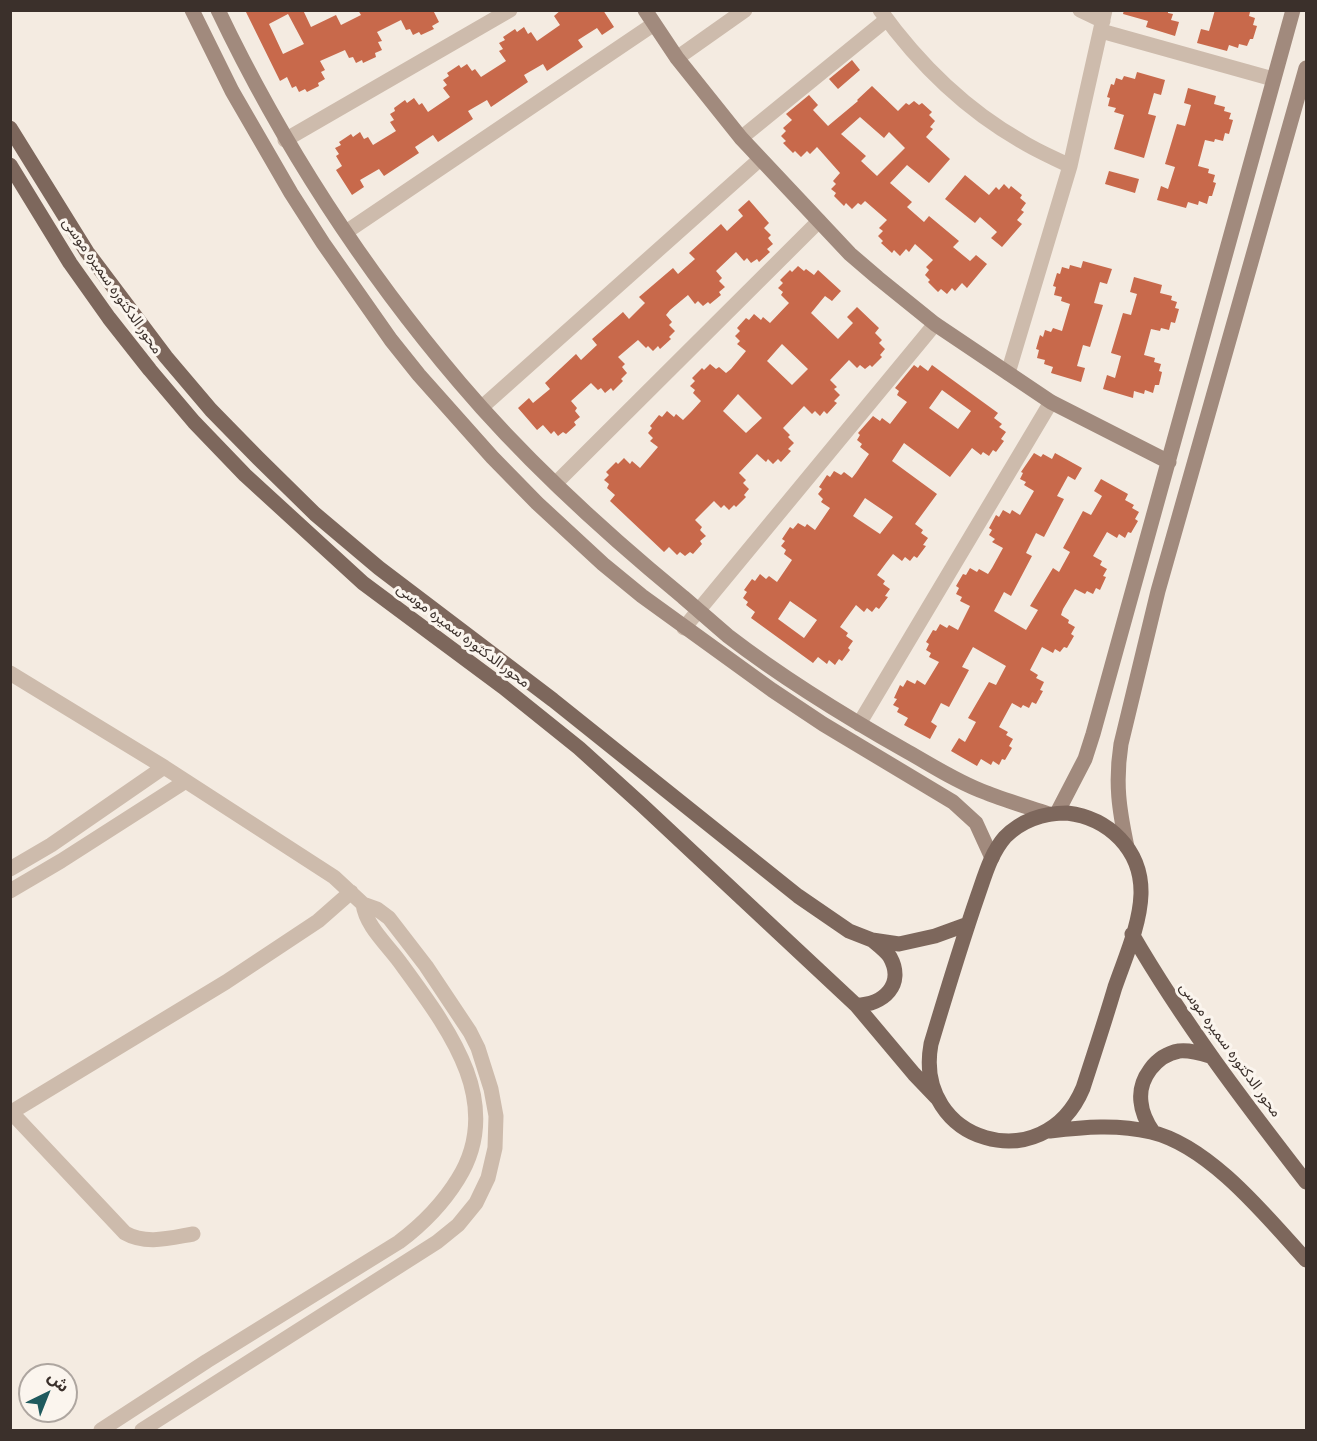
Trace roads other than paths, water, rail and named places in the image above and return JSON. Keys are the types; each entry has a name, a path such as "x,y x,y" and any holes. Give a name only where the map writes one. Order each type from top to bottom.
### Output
{"main road":[{"name":"محور الدكتوره سميره موسى","path":"10,128 87,252 153,340 211,410 315,514 379,568 561,706 798,896 849,931 872,940 899,944 916,942 968,924"},
{"name":"محور الدكتوره سميره موسى","path":"10,165 70,263 108,318 187,413 245,475 363,583 495,681 579,748 642,805 856,1005 960,1126 984,1138 996,1141 1023,1141 1047,1132"},
{"path":"937,1098 930,1076 929,1054 968,924 992,858 1002,842 1015,829 1031,820 1053,813 1077,814 1096,821 1113,832 1127,847 1140,882 1139,907 1078,1099 1065,1118 1047,1132"},
{"name":"محور الدكتوره سميره موسى","path":"1132,934 1176,1008 1306,1182"},
{"path":"856,1005 867,1005 880,1001 889,992 894,980 894,967 888,955 872,940"},
{"path":"1153,1132 1144,1117 1140,1101 1142,1084 1149,1069 1162,1058 1178,1052 1194,1051 1210,1056"},
{"path":"1047,1132 1103,1126 1153,1132 1173,1140 1197,1154 1248,1197 1306,1260"}],"street":[{"path":"192,10 232,91 323,243 391,340 478,442 537,503 603,564 684,628 823,724 953,802 976,823 992,858"},
{"path":"218,10 258,92 285,140 346,232 412,324 462,386 556,483 639,560 728,635 766,663 859,724 971,786 1053,813 1085,759 1293,10"},
{"path":"285,140 510,10"},
{"path":"645,10 677,58 759,160 850,254 935,324 1051,402 1168,462"},
{"path":"677,58 745,10"},
{"path":"1080,10 1103,21 1273,80"},
{"path":"741,138 883,15 925,65 971,107 1022,142 1070,166"},
{"path":"1008,373 1070,166 1103,21"},
{"path":"346,232 654,24"},
{"path":"1127,847 1118,804 1118,763 1158,591 1306,68"},
{"path":"482,406 759,160"},
{"path":"556,483 819,221"},
{"path":"391,340 412,324"},
{"path":"684,628 935,324"},
{"path":"859,724 1051,402"},
{"path":"1134,584 1158,591"},
{"path":"10,673 186,781 334,877 363,904 389,918 440,986 478,1048 491,1089 496,1116 495,1148 488,1178 476,1203 458,1225 437,1242 142,1431"},
{"path":"10,869 164,767"},
{"path":"10,891 186,781"},
{"path":"51,844 61,861"},
{"path":"192,1234 149,1240 137,1239 125,1233 11,1113 226,982 318,921 351,892"},
{"path":"101,1431 207,1361 420,1227 438,1208 466,1167 477,1124 473,1089 461,1056 424,997 368,921 363,904"},
{"path":"424,997 440,986"},
{"path":"207,1361 220,1380"}]}
